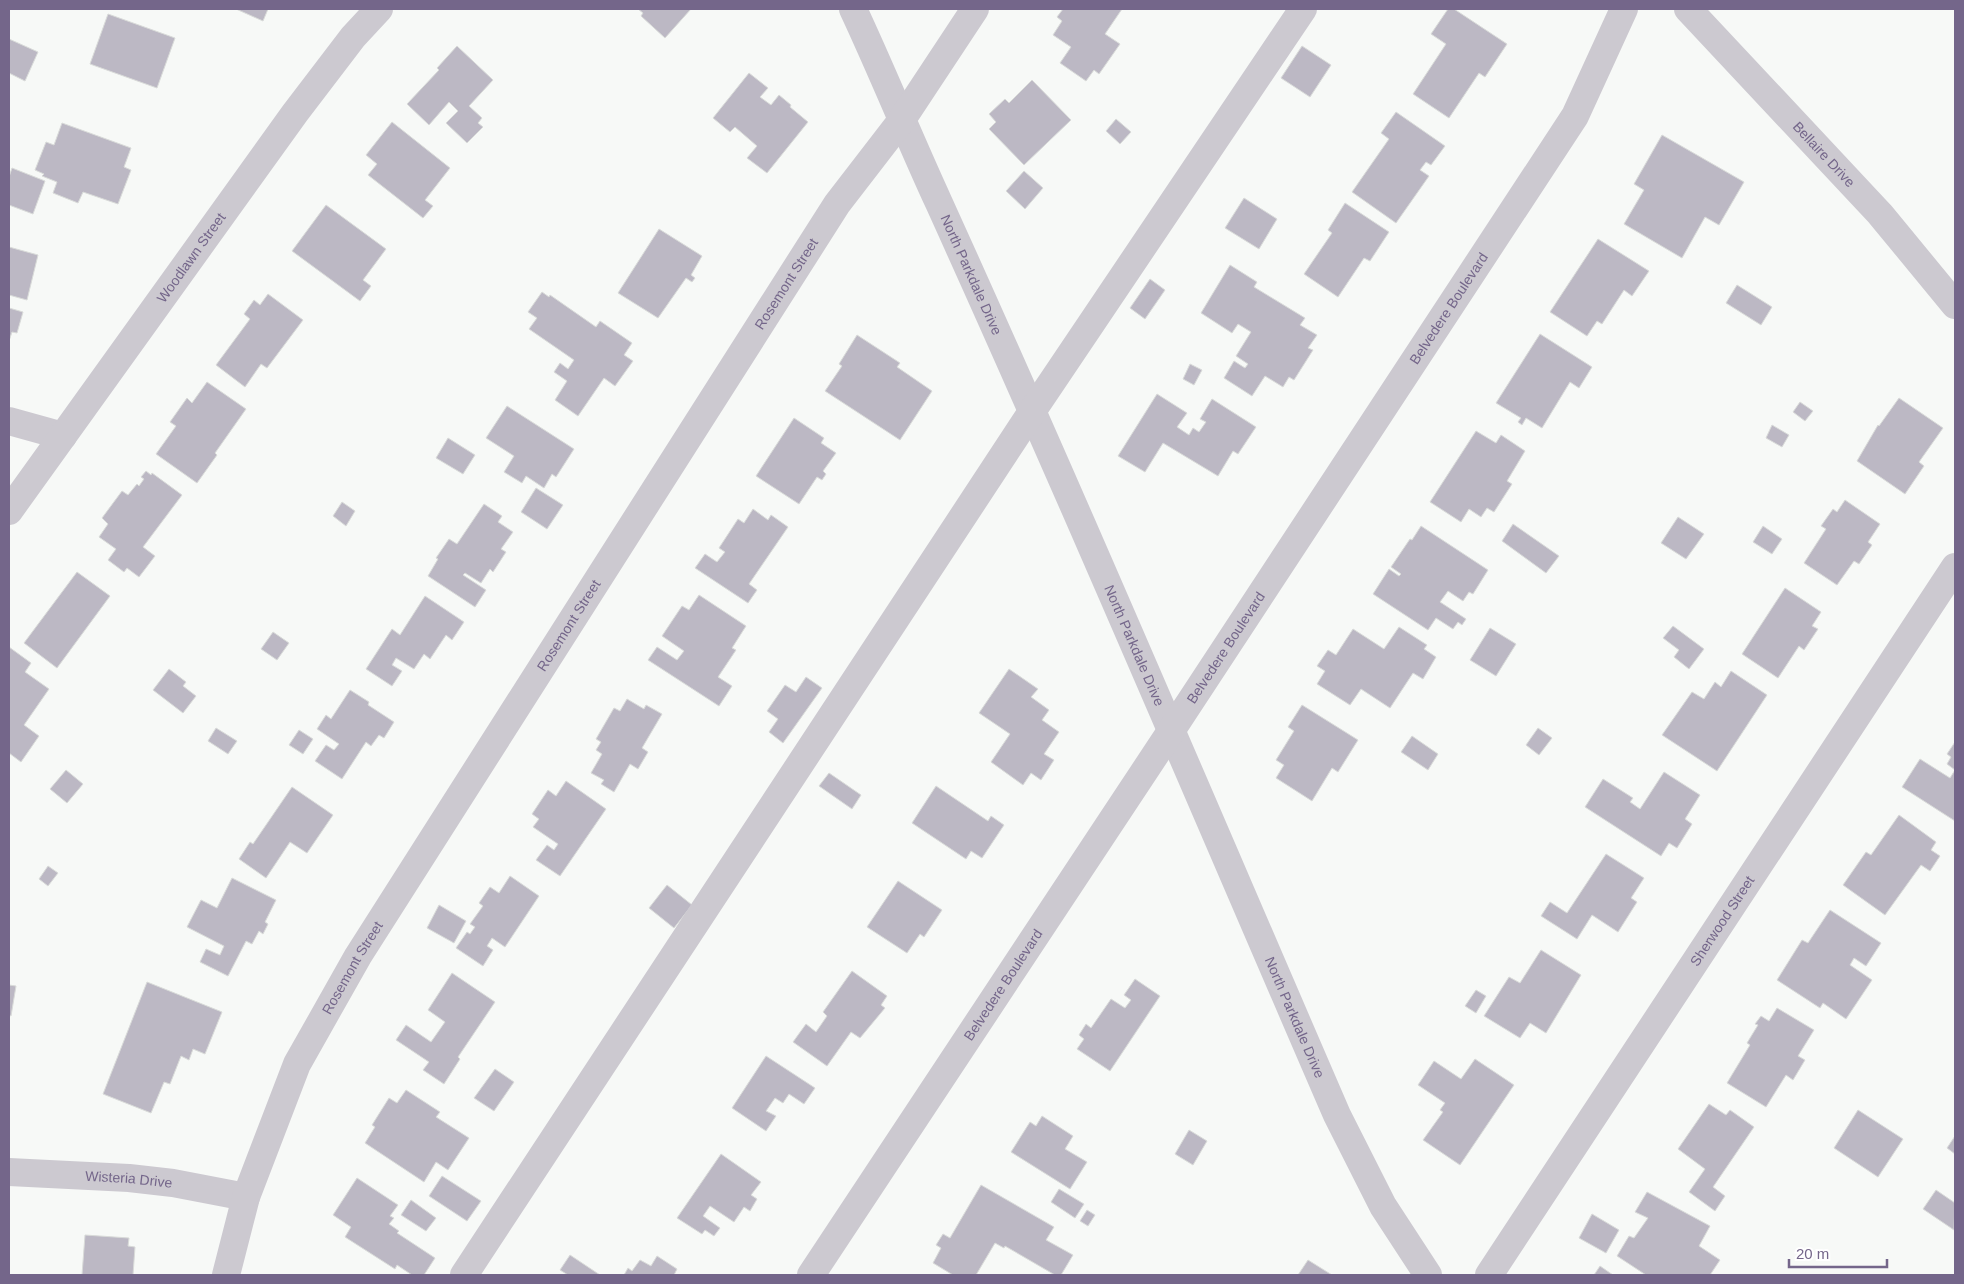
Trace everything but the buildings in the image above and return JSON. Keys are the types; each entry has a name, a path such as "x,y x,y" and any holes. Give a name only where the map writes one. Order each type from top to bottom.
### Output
{"street":[{"name":"Woodlawn Street","path":"9,511 295,113 354,37 379,9"},
{"name":"North Parkdale Drive","path":"853,9 879,63 901,120 1033,410 1337,1115 1383,1206 1428,1275"},
{"name":"Rosemont Street","path":"232,1272 246,1197 297,1064 358,956 837,204 901,120 974,9"},
{"path":"464,1275 1033,410 1303,9"},
{"name":"Belvedere Boulevard","path":"811,1275 1575,116 1624,9"},
{"name":"Bellaire Drive","path":"1688,9 1880,214 1955,305"},
{"path":"9,421 63,436"},
{"name":"Sherwood Street","path":"1489,1275 1955,568"},
{"name":"Wisteria Drive","path":"9,1172 129,1178 173,1183 246,1197"}]}
